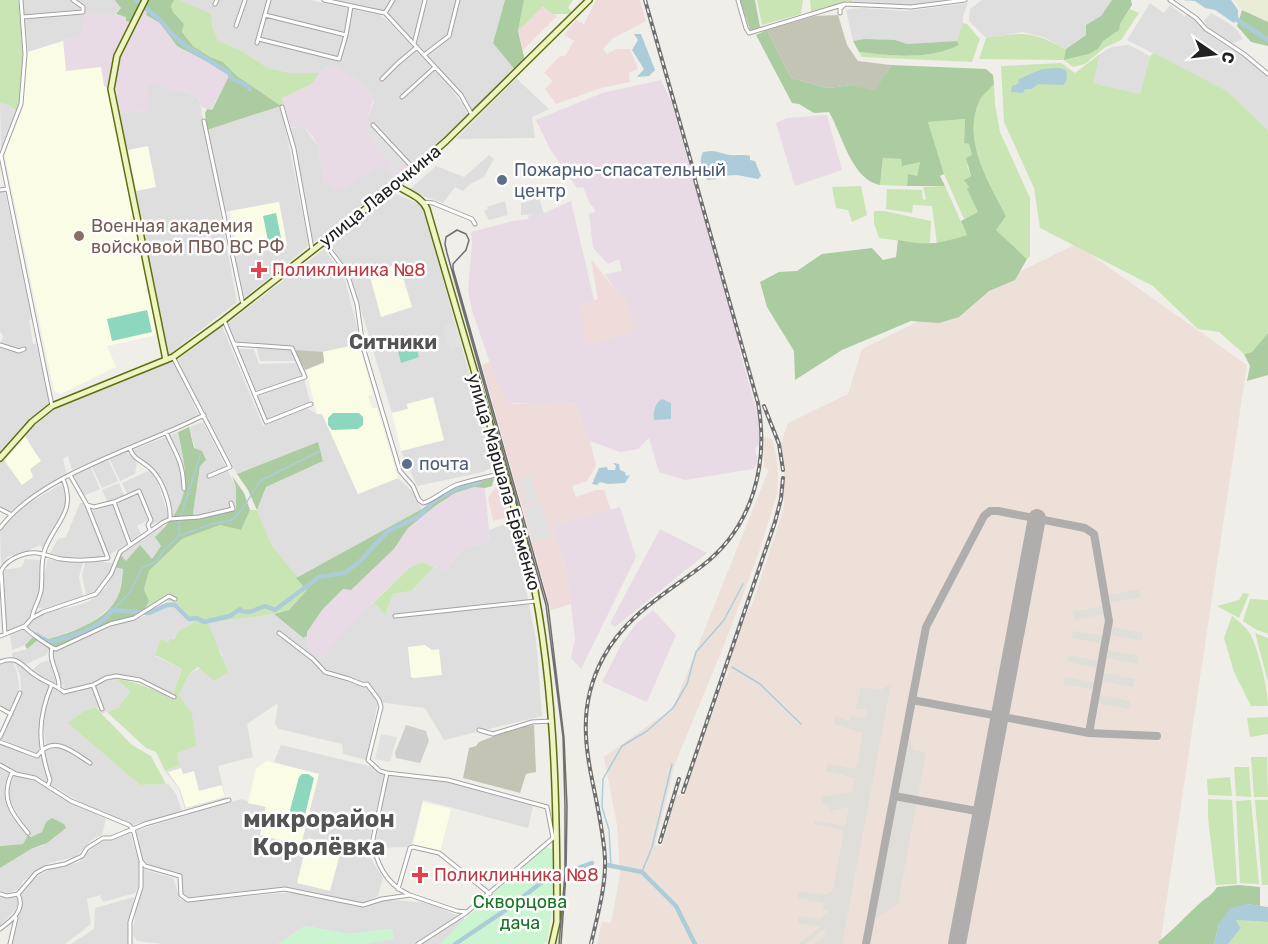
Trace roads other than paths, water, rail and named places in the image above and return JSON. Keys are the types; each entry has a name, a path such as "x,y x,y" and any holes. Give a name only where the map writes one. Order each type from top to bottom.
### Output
{"main road":[{"path":"146,0 114,65 111,89 166,360"},
{"name":"улица Лавочкина","path":"0,458 32,422 52,406 173,357 224,320 396,185 472,115 588,0"},
{"path":"396,185 423,202"},
{"name":"улица Маршала Ерёменко","path":"423,202 457,323 526,548 538,601 552,721 557,922 552,944"}],"street":[{"path":"21,0 25,54 21,104 0,156 52,406"},
{"path":"23,16 83,12 83,7 73,0"},
{"path":"236,26 245,0"},
{"path":"269,0 258,41 339,59 351,6"},
{"path":"324,0 385,14 461,95 472,115"},
{"path":"345,5 347,0"},
{"path":"385,14 393,0"},
{"path":"382,80 416,45 425,0"},
{"path":"424,55 449,36 458,0"},
{"path":"738,0 749,33 845,4 911,8 966,0"},
{"path":"1170,0 1268,74"},
{"path":"840,13 840,9 845,4"},
{"path":"265,15 346,35"},
{"path":"402,98 435,67"},
{"path":"282,107 294,149 312,251"},
{"path":"204,121 243,304"},
{"path":"373,125 414,169"},
{"path":"0,190 6,189"},
{"path":"423,202 433,203 472,219 475,224"},
{"path":"324,242 347,273 357,304 363,347 400,471 413,486 419,500 423,503 428,502 439,493 457,485 503,473"},
{"path":"224,320 266,422 311,404"},
{"path":"235,344 292,348 304,376 255,394"},
{"path":"0,345 18,351 24,350"},
{"path":"173,357 230,467 209,476"},
{"path":"0,528 10,514 63,479 102,459 130,449 204,415"},
{"path":"166,432 179,456 183,469 184,489"},
{"path":"130,449 133,456 156,475 169,506 170,519"},
{"path":"69,476 87,505 108,558"},
{"path":"0,636 25,627 32,618 41,592 44,554 49,541 64,518 68,502 63,479"},
{"path":"87,505 99,506 114,502 139,491 151,520 148,525 150,531"},
{"path":"114,502 130,544"},
{"path":"5,635 1,571 4,564 10,560 27,554 44,554 64,559 108,558 170,519 199,517 233,509 231,503"},
{"path":"0,509 10,514"},
{"path":"32,618 96,594 111,574 120,552"},
{"path":"25,627 56,649 110,624 134,618 169,596 175,599"},
{"path":"395,615 538,601"},
{"path":"279,633 313,659 325,672 367,684 379,700 381,707 368,760 380,771 448,780 547,807 555,838 467,912 418,944"},
{"path":"52,648 50,654 60,680 59,688"},
{"path":"0,662 9,659 20,663 37,677 64,692 93,685 116,676 140,680 174,697"},
{"path":"48,785 50,780 42,748 40,724 43,705 52,684"},
{"path":"93,685 102,709"},
{"path":"0,737 20,693"},
{"path":"0,708 11,714"},
{"path":"479,730 493,734 532,722 552,721"},
{"path":"0,742 37,756 42,748 51,745 66,748 90,762"},
{"path":"0,765 12,773 35,778 71,801 129,825 133,829 141,861 141,887 130,922 130,944"},
{"path":"12,773 6,783 6,800 28,833"},
{"path":"387,773 373,839 377,861 385,876 398,889 410,895 457,911 467,912"},
{"path":"0,894 7,896 18,894 36,873 82,856 87,848 102,838 111,838 162,819 229,800"},
{"path":"398,889 410,848 413,847 439,853 490,894"},
{"path":"141,861 145,866 180,876 181,895 188,900 285,889 363,905 382,898 410,895"},
{"path":"10,944 20,908 18,894"},
{"path":"0,928 16,916"}],"water":[{"path":"1182,0 1231,0 1238,10 1238,18 1234,23 1215,10 1205,8 1195,1"},
{"path":"634,34 641,34 655,70 649,76 637,77 644,69 632,50 638,40"},
{"path":"1042,69 1066,70 1067,78 1064,85 1038,84 1032,89 1025,89 1023,93 1011,92 1012,86 1018,84 1019,79"},
{"path":"703,152 750,156 750,160 755,161 761,176 758,179 737,175 718,176 717,179 707,180 702,170 701,159"},
{"path":"662,399 671,403 671,419 654,420 655,408"},
{"path":"613,463 619,464 620,470 625,472 626,476 630,475 625,483 592,484 599,468 607,467 608,470 615,470 616,466"},
{"path":"1248,904 1268,907 1268,922 1236,920 1241,928 1228,944 1214,944 1219,924 1230,908"}],"waterway":[{"path":"136,0 160,20 183,44 250,89"},
{"path":"1233,17 1268,40"},
{"path":"113,610 131,591 142,568 157,561 164,550 179,536 211,524 232,520 243,508 260,481 320,451"},
{"path":"179,536 179,522 200,456"},
{"path":"34,634 49,642 84,632 100,623 113,610 149,613 167,605 175,605 189,619 197,618 204,622 230,616 240,609 250,612 265,606 275,610 319,577 344,573 358,563 388,531 418,517 435,500 455,489 479,482"},
{"path":"611,866 609,830 602,807 603,779 622,746 647,731 673,708 687,684 696,652 724,620 743,584"},
{"path":"732,667 760,684 801,724"},
{"path":"642,872 652,847 672,764"},
{"path":"575,869 592,863"},
{"path":"607,865 642,872 676,906 695,944"},
{"path":"455,944 542,882 554,877"}],"tram line":[{"path":"559,944 565,874 563,737 546,605 447,253 446,237 457,230 466,234 469,240 466,250 453,264 453,269 548,605 564,738 567,806 566,874 561,944"}],"railway":[{"path":"645,0 695,176"},
{"path":"591,944 603,891 605,870 602,833 588,758 586,734 587,709 592,684 612,643 634,618 702,566 734,533 745,513 759,471 761,426 758,403 692,169"},
{"path":"764,406 779,444 783,470"},
{"path":"683,792 775,522 783,478"},
{"path":"660,842 679,779"}],"place":[{"name":"Пожарно-спасательный центр","path":"502,180"},
{"name":"Военная академия войсковой ПВО ВС РФ","path":"79,236"},
{"name":"Поликлиника №8","path":"259,270"},
{"name":"почта","path":"407,464"},
{"name":"Поликлинника №8","path":"420,875"}],"district":[{"name":"Ситники","path":"393,342"},
{"name":"микрорайон Королёвка","path":"319,833"}],"park label":[{"name":"Скворцова дача","path":"520,912"}]}
